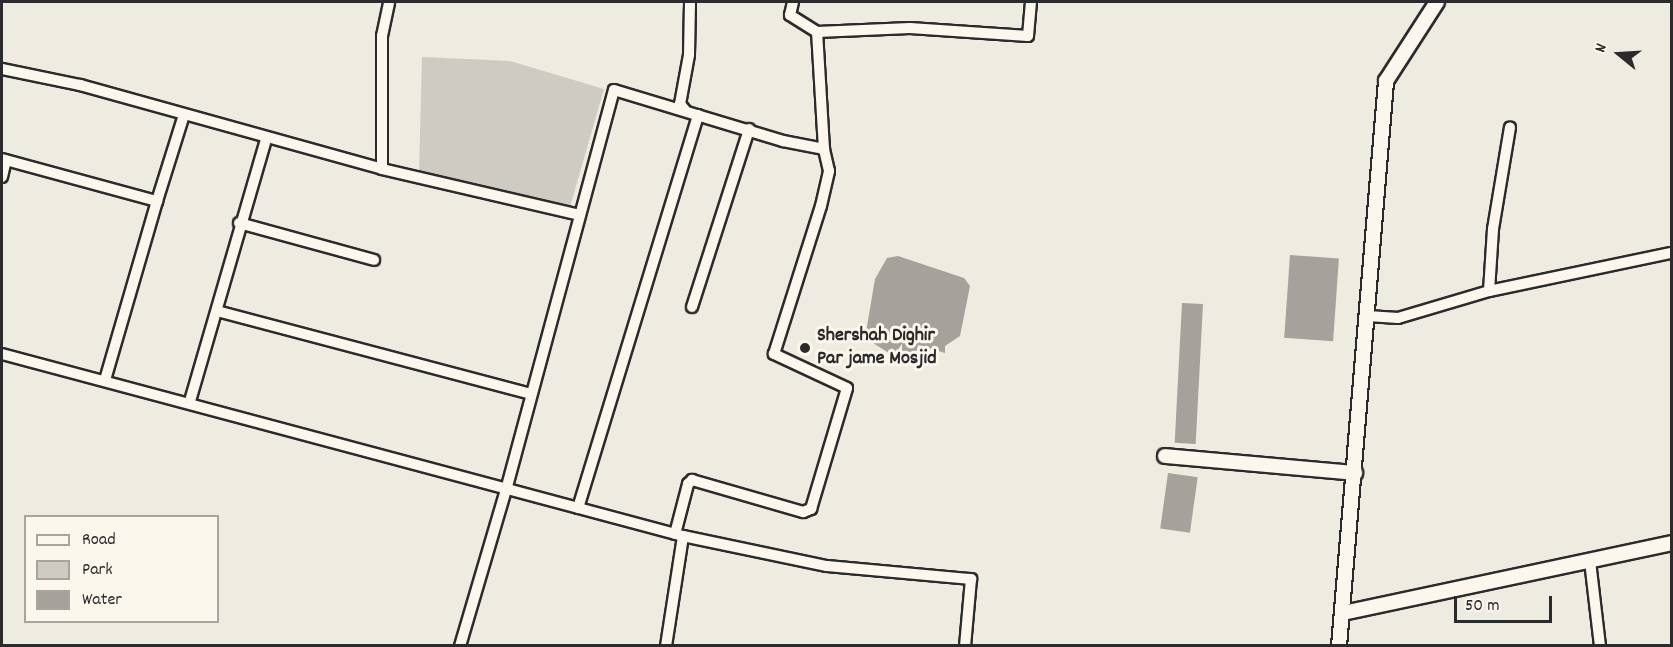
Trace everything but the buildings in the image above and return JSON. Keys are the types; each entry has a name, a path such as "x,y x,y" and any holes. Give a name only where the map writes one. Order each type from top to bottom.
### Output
{"street":[{"path":"382,169 382,36 389,2"},
{"path":"685,110 680,104 689,55 690,2"},
{"path":"793,2 790,15 817,32 910,27 1029,36 1030,2"},
{"path":"1339,645 1386,81 1437,2"},
{"path":"666,645 687,484 692,480 803,513 811,509 847,388 774,354 821,206 829,171 824,149 817,32"},
{"path":"2,69 80,85 266,139 382,169 579,215"},
{"path":"460,645 506,490 614,90 824,149"},
{"path":"105,380 184,115"},
{"path":"579,508 698,115"},
{"path":"1489,291 1493,230 1510,127"},
{"path":"692,307 749,129"},
{"path":"190,401 217,311 239,224 266,139"},
{"path":"2,177 4,160 157,201"},
{"path":"239,224 374,260"},
{"path":"1368,316 1398,318 1489,291 1671,253"},
{"path":"217,311 531,394"},
{"path":"2,354 190,401 506,490 679,535 827,566 971,579 965,645"},
{"path":"1165,456 1355,473"},
{"path":"1343,613 1671,543"},
{"path":"1590,561 1600,645"}],"green space":[{"path":"422,57 510,61 604,89 570,207 419,172"}],"water":[{"path":"1290,255 1339,258 1333,341 1284,338"},
{"path":"898,256 964,278 970,286 960,336 945,346 945,353 918,345 914,364 900,360 865,338 875,279 887,258"},
{"path":"1182,303 1203,304 1196,444 1175,443"},
{"path":"1168,473 1198,477 1190,533 1160,528"}],"place":[{"name":"Shershah Dighir Par jame Mosjid","path":"805,348"}]}
